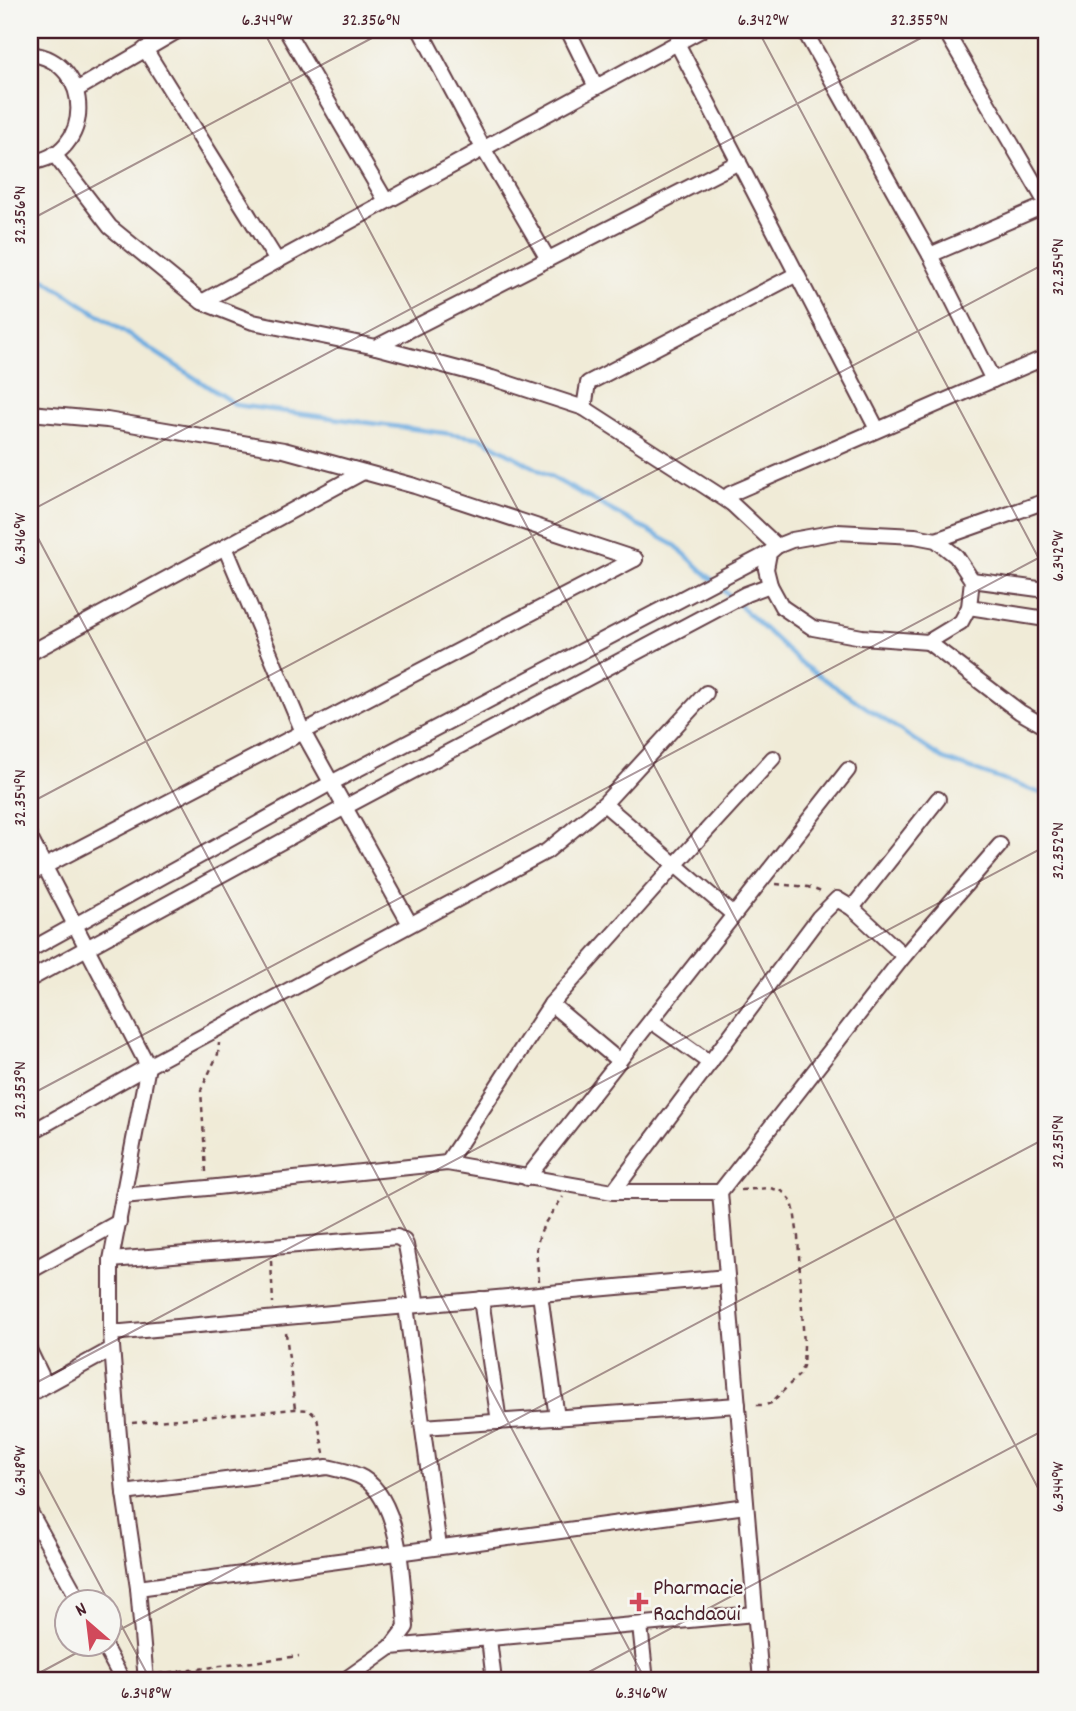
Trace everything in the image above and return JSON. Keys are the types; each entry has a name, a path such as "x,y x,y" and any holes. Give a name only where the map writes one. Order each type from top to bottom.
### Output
{"street":[{"path":"76,90 179,30"},
{"path":"286,30 386,201"},
{"path":"420,30 483,148 548,259"},
{"path":"568,30 596,87"},
{"path":"202,302 701,30"},
{"path":"804,30 930,255 993,380"},
{"path":"930,255 1046,204 946,30"},
{"path":"677,43 877,429"},
{"path":"145,49 277,261"},
{"path":"30,54 55,62 68,74 76,90 79,108 76,126 68,142 54,154 30,162"},
{"path":"54,154 110,227 202,302 253,322 376,347 492,378 584,408 731,503 773,550"},
{"path":"376,347 739,162"},
{"path":"584,408 588,383 797,274"},
{"path":"731,503 730,494 734,491 1046,357"},
{"path":"30,413 107,419 284,450 415,486 635,559 30,874"},
{"path":"30,653 363,472"},
{"path":"936,540 1046,501"},
{"path":"30,950 331,783 792,540 837,532 915,536 936,540 956,556 972,580 970,607 961,622 928,642"},
{"path":"225,547 303,732 410,924"},
{"path":"773,550 766,569 770,585 782,607 813,628 862,637 928,642 1020,712 1046,727"},
{"path":"972,580 1046,590"},
{"path":"30,979 345,807 746,594 770,585"},
{"path":"970,607 1046,619"},
{"path":"30,1133 214,1030 547,851 604,804 706,693"},
{"path":"447,1163 551,1004 774,758"},
{"path":"527,1178 848,770"},
{"path":"852,908 938,799"},
{"path":"604,804 734,915"},
{"path":"30,838 148,1066 111,1260 111,1333 118,1424 146,1678"},
{"path":"761,1681 720,1192 904,956 1000,845"},
{"path":"613,1192 819,917 837,899 852,908 904,956"},
{"path":"551,1004 619,1061"},
{"path":"651,1021 710,1063"},
{"path":"123,1196 447,1163 613,1192 720,1192"},
{"path":"30,1271 119,1222"},
{"path":"111,1260 397,1237 404,1241 422,1427 439,1547"},
{"path":"111,1333 727,1277"},
{"path":"540,1294 557,1418"},
{"path":"481,1299 499,1422"},
{"path":"30,1394 112,1349"},
{"path":"30,1352 46,1385"},
{"path":"422,1427 738,1405"},
{"path":"124,1493 327,1467 364,1478 385,1499 400,1553 406,1627 391,1647 347,1681"},
{"path":"138,1588 746,1506"},
{"path":"31,1517 72,1588"},
{"path":"391,1647 755,1614"},
{"path":"640,1625 646,1681"},
{"path":"489,1639 494,1681"},
{"path":"111,1658 123,1681"}],"path":[{"path":"759,884 808,887 837,899"},
{"path":"207,1188 201,1090 218,1054 219,1044 214,1030"},
{"path":"540,1294 538,1241 547,1219 571,1185"},
{"path":"720,1192 770,1188 782,1191 792,1202 798,1237 804,1346 802,1370 771,1403 738,1405"},
{"path":"270,1247 295,1409"},
{"path":"118,1424 309,1410 317,1418 327,1467"},
{"path":"146,1678 299,1656"}],"waterway":[{"path":"30,270 236,405 481,438 676,546 803,665 943,759 1046,795"}],"place":[{"name":"Pharmacie Rachdaoui","path":"639,1602"}]}
